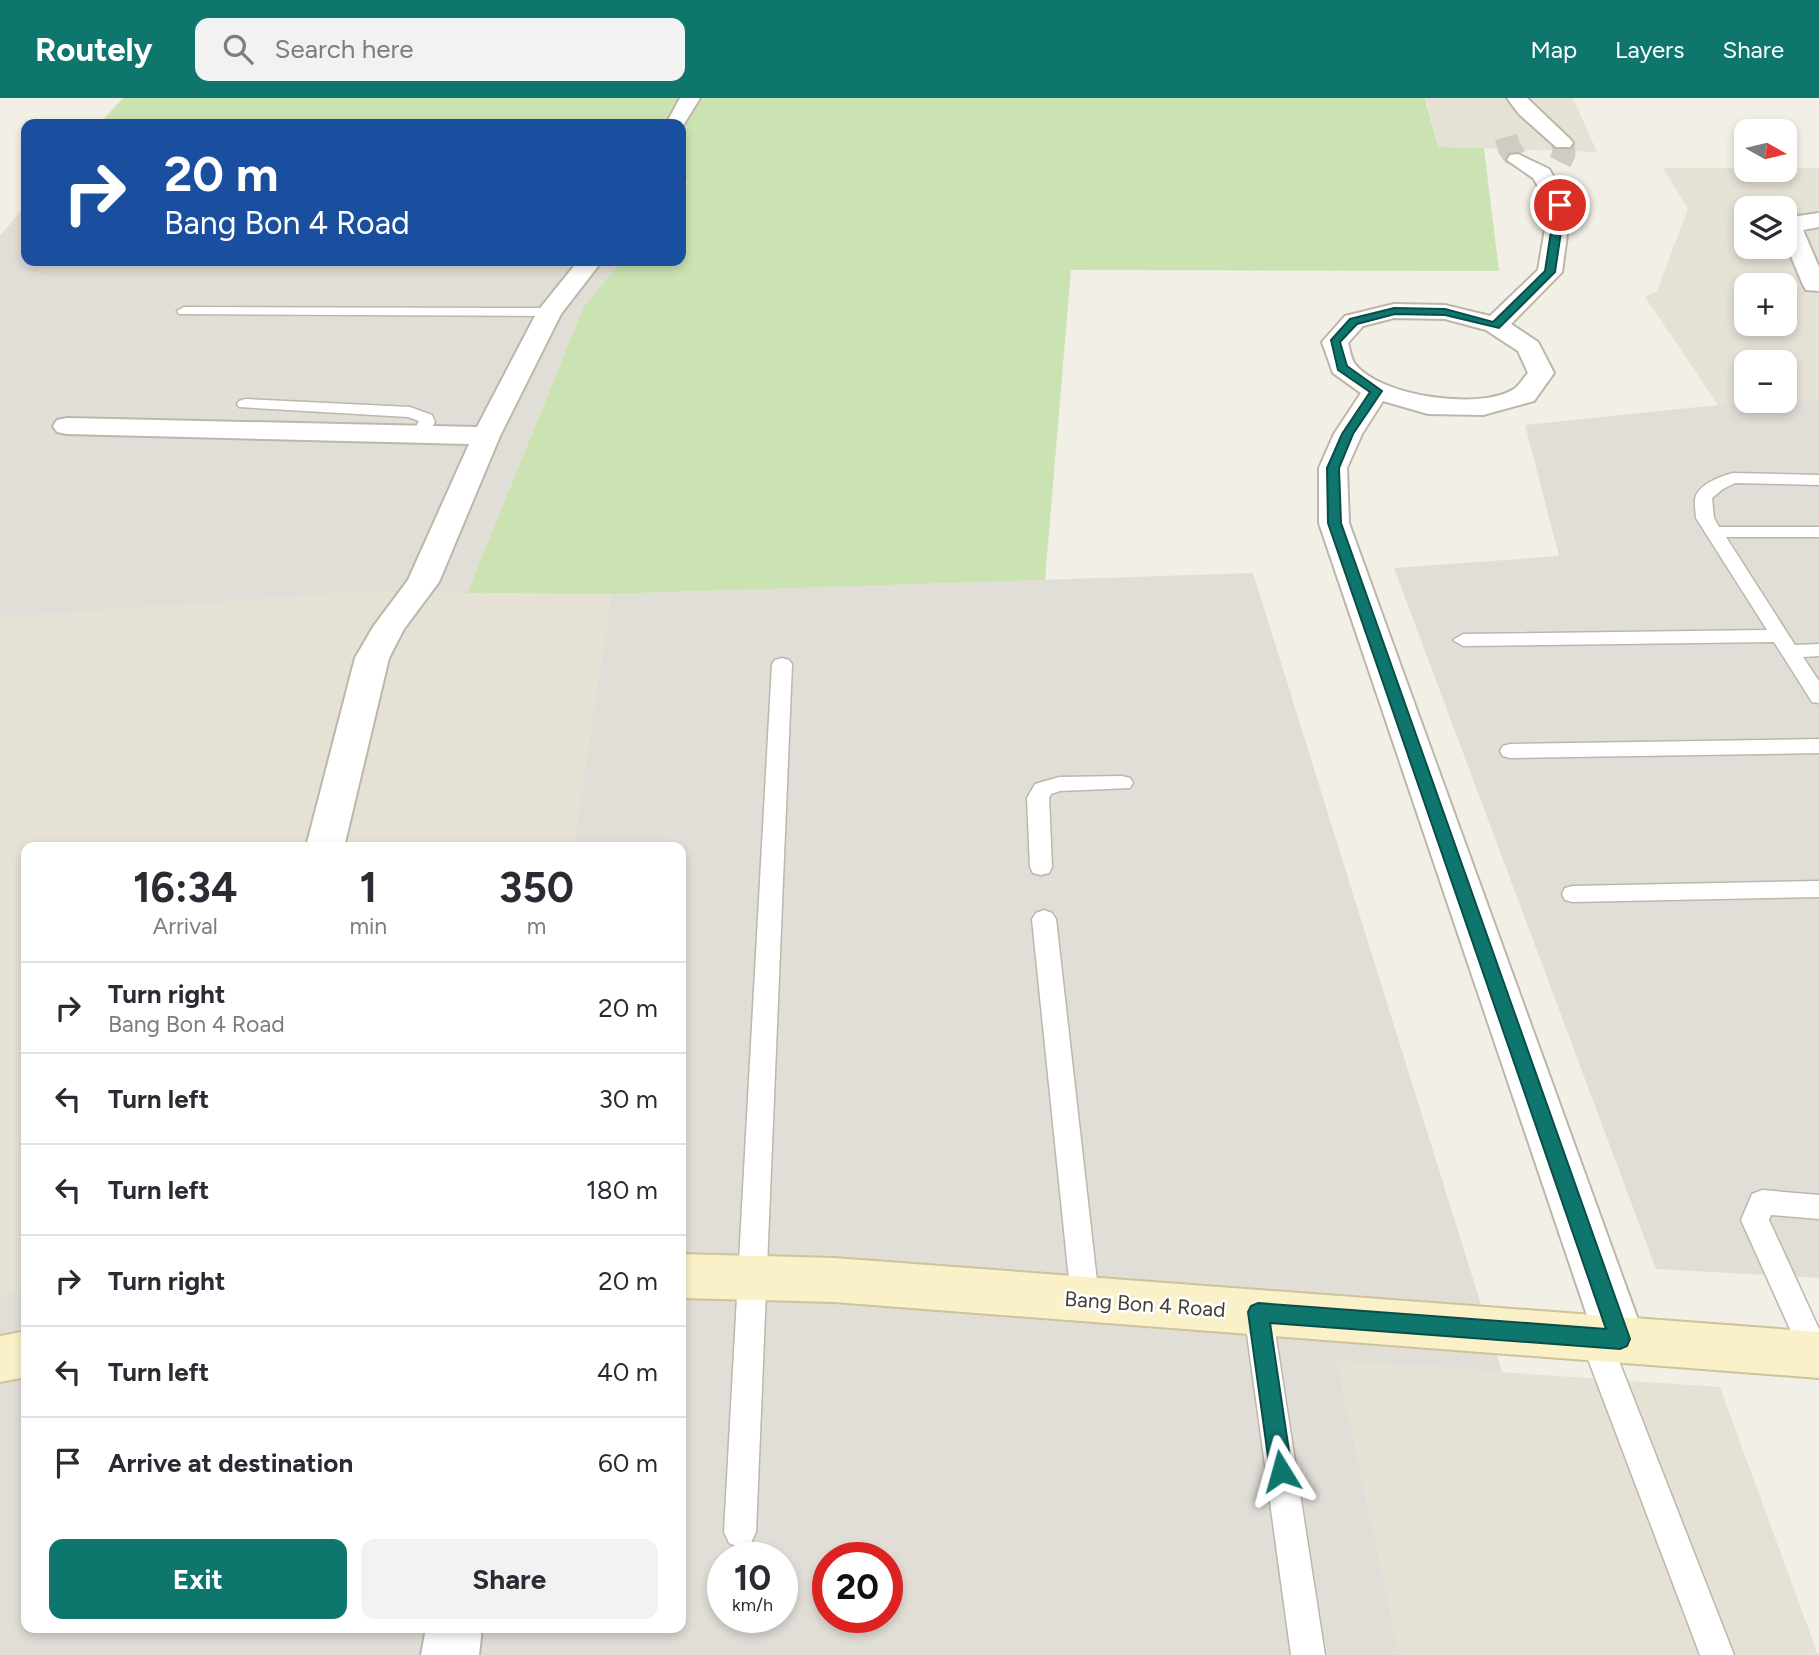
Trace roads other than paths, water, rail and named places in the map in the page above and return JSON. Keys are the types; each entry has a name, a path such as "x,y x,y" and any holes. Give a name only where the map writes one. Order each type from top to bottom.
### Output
{"street":[{"path":"679,119 691,98"},
{"path":"1495,326 1550,272 1560,205 1546,124 1520,103 1509,123"},
{"path":"1518,160 1554,160"},
{"path":"1815,285 1791,229 1799,222 1819,220"},
{"path":"326,842 372,657 389,627 423,582 486,436 549,312 586,266"},
{"path":"1394,311 1445,312 1495,326 1529,347 1541,373 1524,395 1483,407 1428,406 1376,391 1342,367 1335,342 1354,321 1394,311"},
{"path":"1376,391 1348,434 1333,468 1334,523 1607,1339"},
{"path":"66,426 486,436"},
{"name":"Bang Bon 4 Road","path":"686,1276 848,1281 1817,1355"},
{"path":"0,1359 21,1355"},
{"path":"450,1655 453,1633"}],"lane":[{"path":"184,311 549,312"},
{"path":"245,404 410,412 426,418 427,422 420,434"},
{"path":"1819,480 1733,478 1717,485 1703,496 1705,518 1819,697"},
{"path":"1714,532 1819,532"},
{"path":"1463,640 1784,643 1819,650"},
{"path":"740,1532 782,664"},
{"path":"1510,751 1819,746"},
{"path":"1041,867 1038,798 1043,789 1059,784 1122,783"},
{"path":"1573,894 1819,889"},
{"path":"1044,919 1085,1299"},
{"path":"1817,1355 1755,1220 1762,1202 1819,1207"},
{"path":"1258,1312 1308,1655"},
{"path":"1607,1339 1717,1655"}],"tunnel":[{"path":"1506,137 1509,148 1518,160"},
{"path":"1560,162 1564,154 1563,143"}]}
